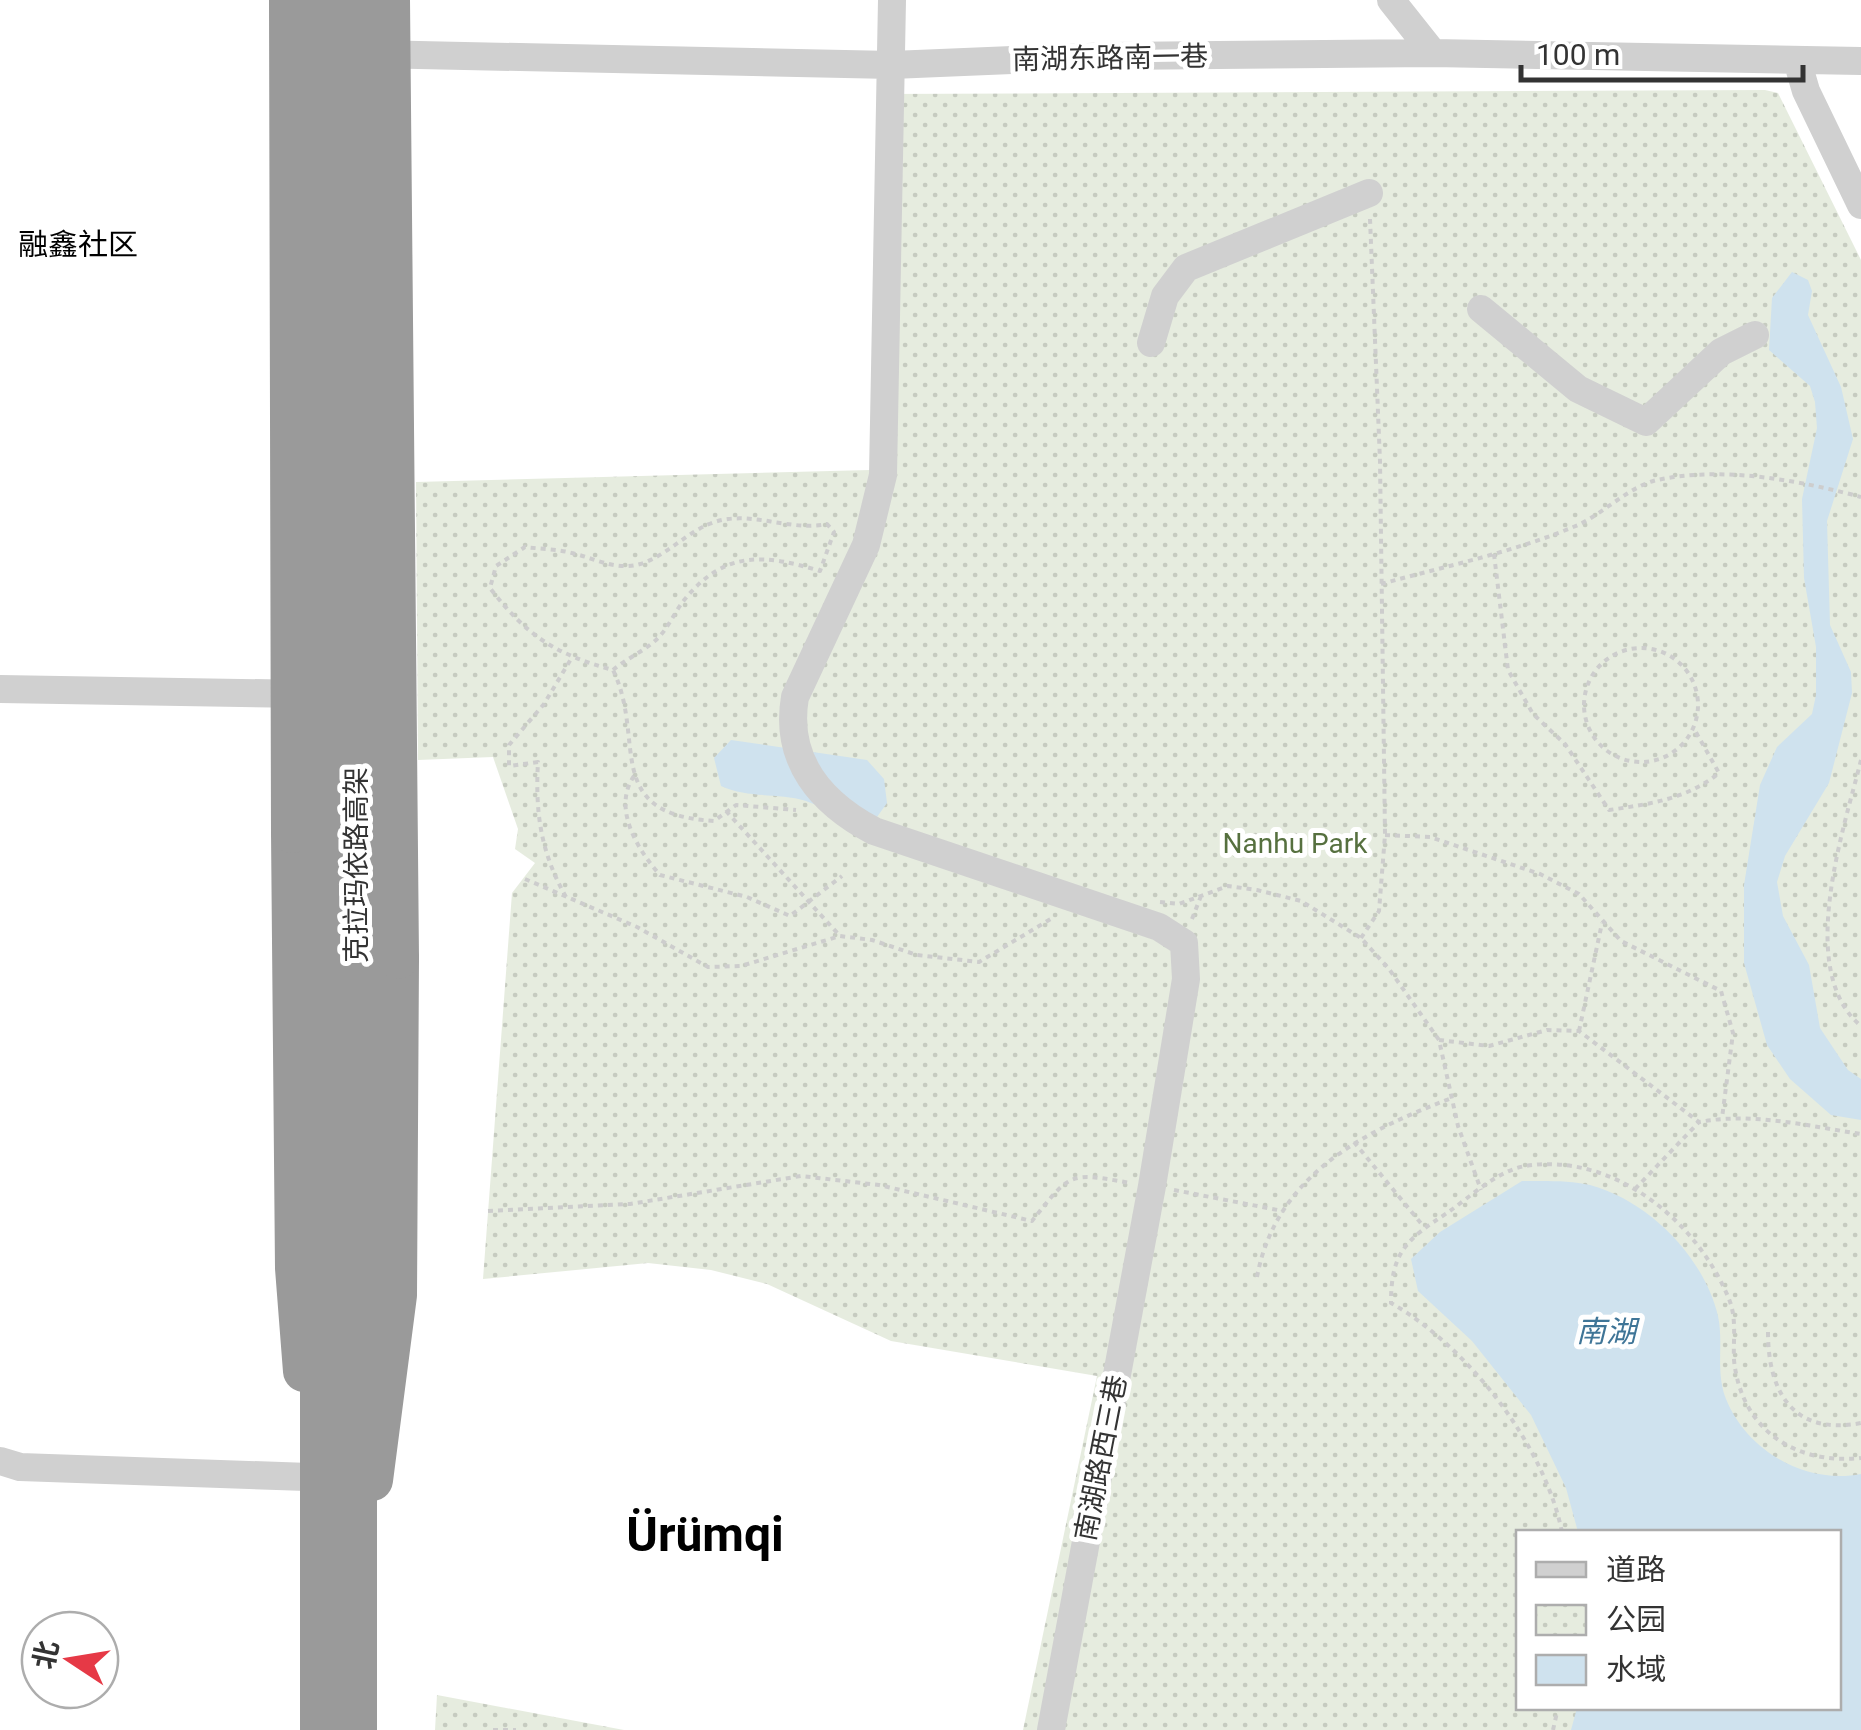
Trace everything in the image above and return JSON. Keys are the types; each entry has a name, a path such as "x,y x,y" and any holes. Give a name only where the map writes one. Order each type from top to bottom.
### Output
{"highway":[{"path":"290,0 296,1268 312,1476"},
{"name":"克拉玛依路高架","path":"321,0 322,1730"},
{"name":"克拉玛依路高架","path":"356,0 356,1730"},
{"path":"372,1480 396,1295 398,958 388,0"}],"street":[{"path":"892,0 883,475 866,545 806,668 790,724 810,781 841,814 874,831 1085,902"},
{"path":"1391,0 1434,53"},
{"name":"南湖东路南一巷","path":"360,54 892,65 1112,56 1434,53 1861,61"},
{"path":"1797,60 1806,90 1858,192"},
{"path":"1150,344 1165,296 1186,268 1368,193"},
{"path":"1481,308 1578,389 1646,422 1721,352 1755,335"},
{"path":"0,689 330,694"},
{"name":"南湖路西三巷","path":"1051,1730 1152,1186 1186,979 1184,943 1159,927 1085,902"},
{"path":"0,1461 20,1467 372,1480"}],"path":[{"path":"1361,938 1378,911 1385,835 1368,193"},
{"path":"1380,584 1494,554 1579,524 1654,480 1723,475 1795,482 1861,497"},
{"path":"613,670 658,638 686,598 716,568 737,560 790,560 820,571 834,532 827,524 815,527 754,517 722,520 686,534 646,562 611,567 572,553 526,547 496,566 490,588 518,624 572,658 613,670 624,693 630,727 629,764 644,796 685,820 714,821 736,804 796,810"},
{"path":"1494,554 1508,670 1533,714 1565,744 1610,810 1657,804 1701,788 1719,773 1693,727 1698,695 1690,674 1675,658 1654,648 1632,648 1611,656 1594,671 1585,692 1584,714 1592,735 1607,752 1628,761 1650,762 1672,754 1693,727"},
{"path":"566,897 546,862 535,804 538,762 509,766 509,745 544,704 572,658"},
{"path":"1861,760 1834,858 1829,933 1836,994 1841,1006 1861,1026"},
{"path":"634,776 626,786 625,807 633,837 660,875 747,897 790,916 842,876"},
{"path":"726,812 840,936"},
{"path":"1385,835 1430,837 1540,874 1578,894 1621,942 1721,991 1733,1033 1722,1118"},
{"path":"525,879 637,927 708,968 741,966 840,936 872,940 917,954 979,962 1085,902"},
{"path":"1147,900 1179,904 1228,886 1258,890 1301,901 1361,938 1439,1040 1480,1190"},
{"path":"1579,1031 1602,922"},
{"path":"1439,1040 1490,1046 1518,1034 1579,1031 1699,1122"},
{"path":"1257,1276 1261,1255 1283,1210 1306,1180 1354,1142 1452,1098"},
{"path":"1635,1189 1699,1122 1722,1118 1861,1134"},
{"path":"1354,1142 1425,1228"},
{"path":"1561,1530 1532,1456 1504,1407 1438,1336 1391,1303 1391,1271 1398,1254 1425,1228 1480,1190 1525,1166 1564,1167 1604,1176 1635,1189 1668,1210 1728,1298 1740,1393 1754,1418 1778,1442 1806,1456 1861,1458"},
{"path":"488,1211 630,1204 802,1176 880,1185 1032,1222 1061,1185 1081,1174 1283,1210"},
{"path":"1768,1332 1770,1370 1788,1405 1820,1423 1861,1423"},
{"path":"493,1730 516,1730"}],"green space":[{"name":"Nanhu Park","path":"1765,90 1778,93 1861,260 1861,1730 1023,1730 1097,1376 891,1341 767,1284 711,1270 648,1263 483,1279 512,893 535,863 515,849 518,829 493,757 418,760 416,482 870,470 881,94"},
{"path":"437,1695 624,1730 435,1730"}],"water":[{"path":"1792,272 1808,280 1812,291 1808,315 1841,387 1853,439 1827,521 1830,625 1851,672 1852,693 1829,783 1785,856 1777,882 1783,916 1809,965 1820,1028 1848,1070 1861,1079 1861,1120 1831,1115 1790,1079 1767,1045 1744,963 1744,885 1760,785 1777,747 1812,714 1816,695 1816,647 1804,578 1802,499 1817,428 1815,402 1810,386 1769,350 1772,298"},
{"path":"731,740 867,760 884,779 887,803 872,824 861,823 806,801 742,793 721,786 714,758"},
{"name":"南湖","path":"1522,1181 1590,1185 1633,1204 1671,1234 1711,1294 1720,1326 1723,1389 1748,1434 1763,1448 1800,1469 1840,1476 1861,1474 1861,1730 1571,1730 1576,1710 1841,1710 1841,1530 1577,1530 1566,1488 1531,1415 1472,1341 1418,1291 1411,1259 1440,1232"}],"district":[{"name":"融鑫社区","path":"78,244"},
{"name":"Ürümqi","path":"705,1534"}]}
